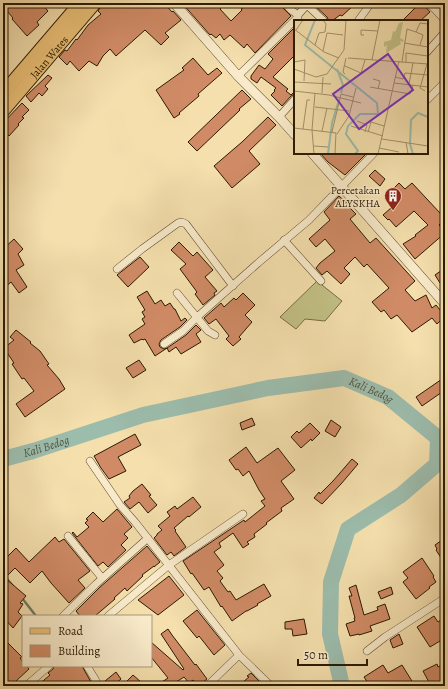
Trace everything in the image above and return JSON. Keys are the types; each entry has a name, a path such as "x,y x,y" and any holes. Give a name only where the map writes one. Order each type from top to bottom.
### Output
{"main road":[{"name":"Jalan Wates","path":"3,93 80,3"},
{"name":"Jalan Wates","path":"3,111 95,3"}],"street":[{"path":"174,3 238,76 294,134"},
{"path":"285,3 298,15"},
{"path":"359,20 371,3"},
{"path":"429,3 445,20"},
{"path":"295,20 305,7 308,6 323,20"},
{"path":"439,13 445,7"},
{"path":"238,76 294,21"},
{"path":"428,51 445,32"},
{"path":"428,99 445,82"},
{"path":"279,117 294,100"},
{"path":"313,154 445,304"},
{"path":"164,344 184,331 196,318 284,240 309,220 373,154"},
{"path":"117,269 142,249 178,223 182,222 186,224 233,286"},
{"path":"284,240 321,281"},
{"path":"177,293 196,318 208,331 215,335"},
{"path":"90,461 120,505 169,564 239,655 271,686"},
{"path":"109,615 169,564 243,514"},
{"path":"68,536 102,578"},
{"path":"64,615 102,578 148,538"},
{"path":"367,651 385,637 445,598"},
{"path":"207,686 239,655"},
{"path":"26,686 48,667"},
{"path":"88,667 98,686"}],"shaded area":[{"path":"317,281 342,301 325,321 305,319 296,329 280,317"}],"building":[{"path":"3,3 41,3 48,11 37,22 39,25 27,36 12,19 13,18 3,6"},
{"path":"103,3 164,3 181,20 165,33 169,37 161,45 145,30 116,56 110,49 103,56 97,66 89,61 79,71 70,61 67,65 59,57 65,50 67,51 76,39 77,40 88,25 101,14 98,11"},
{"path":"182,3 226,3 220,9 231,21 242,10 241,9 250,3 278,3 291,16 255,53 247,44 244,48 230,35 224,40 220,34 216,38 211,34 210,35"},
{"path":"312,3 356,3 342,16 340,15 333,20 328,20"},
{"path":"411,3 422,3 430,12 421,20 403,20 415,8"},
{"path":"294,28 294,56 273,77 288,89 286,91 291,95 294,92 294,94 282,106 271,95 276,88 261,77 257,83 251,79 251,76 259,65 265,69 273,59 268,54"},
{"path":"193,58 208,75 217,68 222,73 174,118 156,90 184,70 182,68"},
{"path":"48,75 52,78 45,86 48,89 42,96 39,93 31,102 26,96"},
{"path":"242,90 251,99 197,151 188,142"},
{"path":"22,103 29,110 22,117 24,118 9,136 3,131 3,123"},
{"path":"268,117 276,125 249,151 260,164 232,188 214,166"},
{"path":"321,154 366,154 345,175 328,162"},
{"path":"375,170 385,179 380,186 369,176"},
{"path":"399,183 405,189 412,183 440,213 445,208 445,219 439,225 445,230 445,233 415,259 403,244 416,236 415,235 428,225 414,211 396,227 383,215 400,200 391,191"},
{"path":"339,196 356,214 350,219 370,243 376,238 415,281 405,290 415,301 426,295 432,308 436,305 445,316 437,324 432,318 412,332 397,315 391,319 384,310 381,312 372,302 389,288 367,264 364,267 355,257 344,268 350,274 341,284 327,271 322,275 316,268 335,251 325,239 316,247 309,239 330,220 324,212"},
{"path":"14,239 23,249 18,254 24,265 16,270 27,287 19,293 11,282 3,289 3,249"},
{"path":"179,242 193,256 197,252 213,270 205,277 217,291 214,293 215,295 203,305 195,294 197,292 180,269 186,264 171,250"},
{"path":"140,257 149,267 128,287 117,275"},
{"path":"445,268 445,279 440,283 435,275"},
{"path":"147,291 155,304 161,300 165,306 170,303 181,321 185,318 187,320 180,327 161,340 159,344 160,347 164,349 167,348 155,356 145,339 134,343 129,335 145,324 142,319 145,317 142,312 145,310 137,297"},
{"path":"243,293 255,305 245,315 252,322 239,337 241,339 233,346 226,339 229,336 216,319 209,324 204,318 221,303 224,307 234,298 236,300"},
{"path":"196,325 201,330 196,334 201,342 181,354 176,347 169,352 167,348 186,335"},
{"path":"16,330 40,351 49,364 47,365 65,389 25,417 16,404 34,391 24,378 22,379 4,348 14,340 10,337"},
{"path":"139,360 146,370 133,378 126,368"},
{"path":"445,377 445,390 422,406 416,397"},
{"path":"252,418 255,425 242,430 240,423"},
{"path":"331,420 341,427 335,437 325,431"},
{"path":"310,423 320,433 312,441 311,439 301,448 291,437 297,431 299,433"},
{"path":"135,434 141,445 118,457 126,471 109,479 94,456"},
{"path":"246,447 257,463 278,448 295,470 281,481 294,499 281,508 282,511 254,534 255,537 247,542 249,544 243,548 233,533 219,543 221,547 214,552 224,565 217,571 223,578 220,581 228,592 230,591 236,600 264,584 271,596 232,621 222,606 221,607 209,587 204,590 183,561 244,520 245,522 265,506 261,501 265,499 249,471 243,476 238,469 236,470 229,460"},
{"path":"352,459 358,464 322,504 314,498 333,481"},
{"path":"142,484 151,495 149,496 157,505 148,513 139,502 130,509 124,502 130,498 129,496 133,491"},
{"path":"193,497 201,507 174,528 186,547 174,556 171,552 167,555 154,538 162,530 158,526 170,516 167,512 175,506 177,509"},
{"path":"117,509 132,527 124,534 128,538 121,545 126,550 108,567 103,562 98,566 72,533 73,532 77,537 89,527 85,523 88,520 86,519 93,512 103,522"},
{"path":"55,537 59,542 64,539 90,571 78,580 85,588 69,603 42,571 30,583 15,568 5,578 26,596 20,603 23,604 18,612 22,616 13,628 3,617 3,561 16,548 29,562"},
{"path":"445,538 445,564 436,550 435,545"},
{"path":"147,546 160,562 142,575 143,576 127,591 125,588 96,615 79,615 76,611 99,588"},
{"path":"422,558 434,576 433,577 436,582 416,599 403,582 408,578 403,572"},
{"path":"169,576 184,595 158,615 138,600"},
{"path":"356,585 364,615 378,610 377,607 385,604 390,619 370,626 372,631 350,636 346,624 355,621 355,618 349,596 352,596 349,588"},
{"path":"391,587 393,594 381,599 378,592"},
{"path":"197,610 225,645 214,655 199,636 197,638 183,621"},
{"path":"434,616 438,622 445,617 445,638 430,647 417,627"},
{"path":"304,619 307,634 293,636 292,629 285,629 285,622"},
{"path":"168,629 207,679 198,686 193,680 189,683 184,677 170,686 156,686 168,678 152,658 152,643 183,670 184,669 161,634"},
{"path":"399,634 403,644 393,648 390,640"},
{"path":"3,638 22,657 20,658 22,661 22,667 28,667 29,669 15,682 20,686 3,686"},
{"path":"445,663 445,671 442,673 445,681 436,686 431,686 423,671 437,664 438,667"},
{"path":"383,665 388,673 402,665 415,686 370,686 364,677"},
{"path":"54,667 83,667 92,684 89,686 37,686 50,675 48,673"},
{"path":"116,672 121,679 113,686 109,686 105,681"},
{"path":"251,673 264,686 247,686 243,682"},
{"path":"133,675 141,682 136,686 122,686"}],"waterway":[{"name":"Kali Bedog","path":"3,459 33,451 143,415 268,388 344,378 388,397 438,438 437,464 401,495 348,529 331,582 330,634 342,686"},
{"path":"3,574 13,586"},
{"path":"22,598 35,615"}],"place":[{"name":"Percetakan ALYSKHA","path":"393,211"}]}
